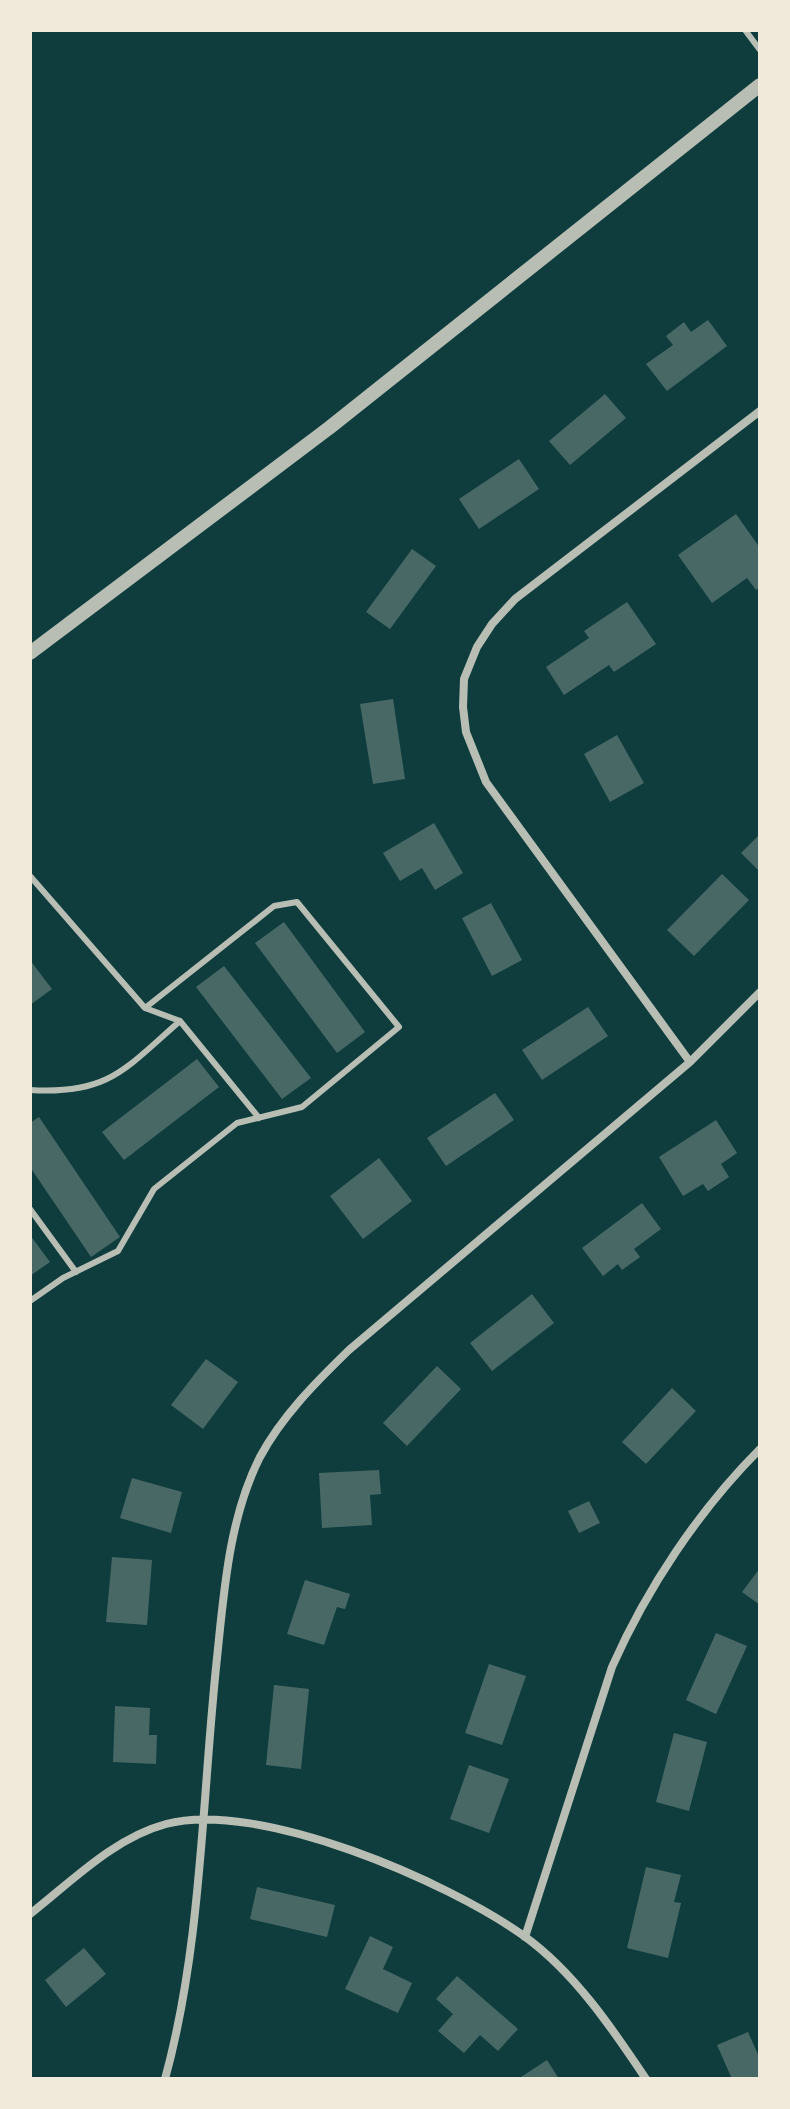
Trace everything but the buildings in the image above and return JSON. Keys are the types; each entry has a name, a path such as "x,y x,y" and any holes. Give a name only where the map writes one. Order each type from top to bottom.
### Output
{"street":[{"path":"30,653 329,428 760,85"},
{"path":"690,1062 486,782 466,732 464,679 477,647 515,599 760,411"},
{"path":"165,2079 183,1991 230,1551 260,1458 316,1381 349,1350 690,1062 760,992"},
{"path":"525,1937 612,1667 628,1630 652,1589 713,1503 760,1449"},
{"path":"30,1914 124,1841 167,1823 202,1820 297,1833 342,1846 439,1888 525,1937 590,2001 646,2079"}],"lane":[{"path":"745,30 760,50"},
{"path":"30,876 145,1008 180,1021 259,1118"},
{"path":"30,1301 76,1272 118,1251 154,1189 237,1123 302,1107 399,1027 297,902 274,906 145,1008"},
{"path":"31,1089 79,1091 113,1079 180,1021"},
{"path":"30,1209 76,1272"}]}
